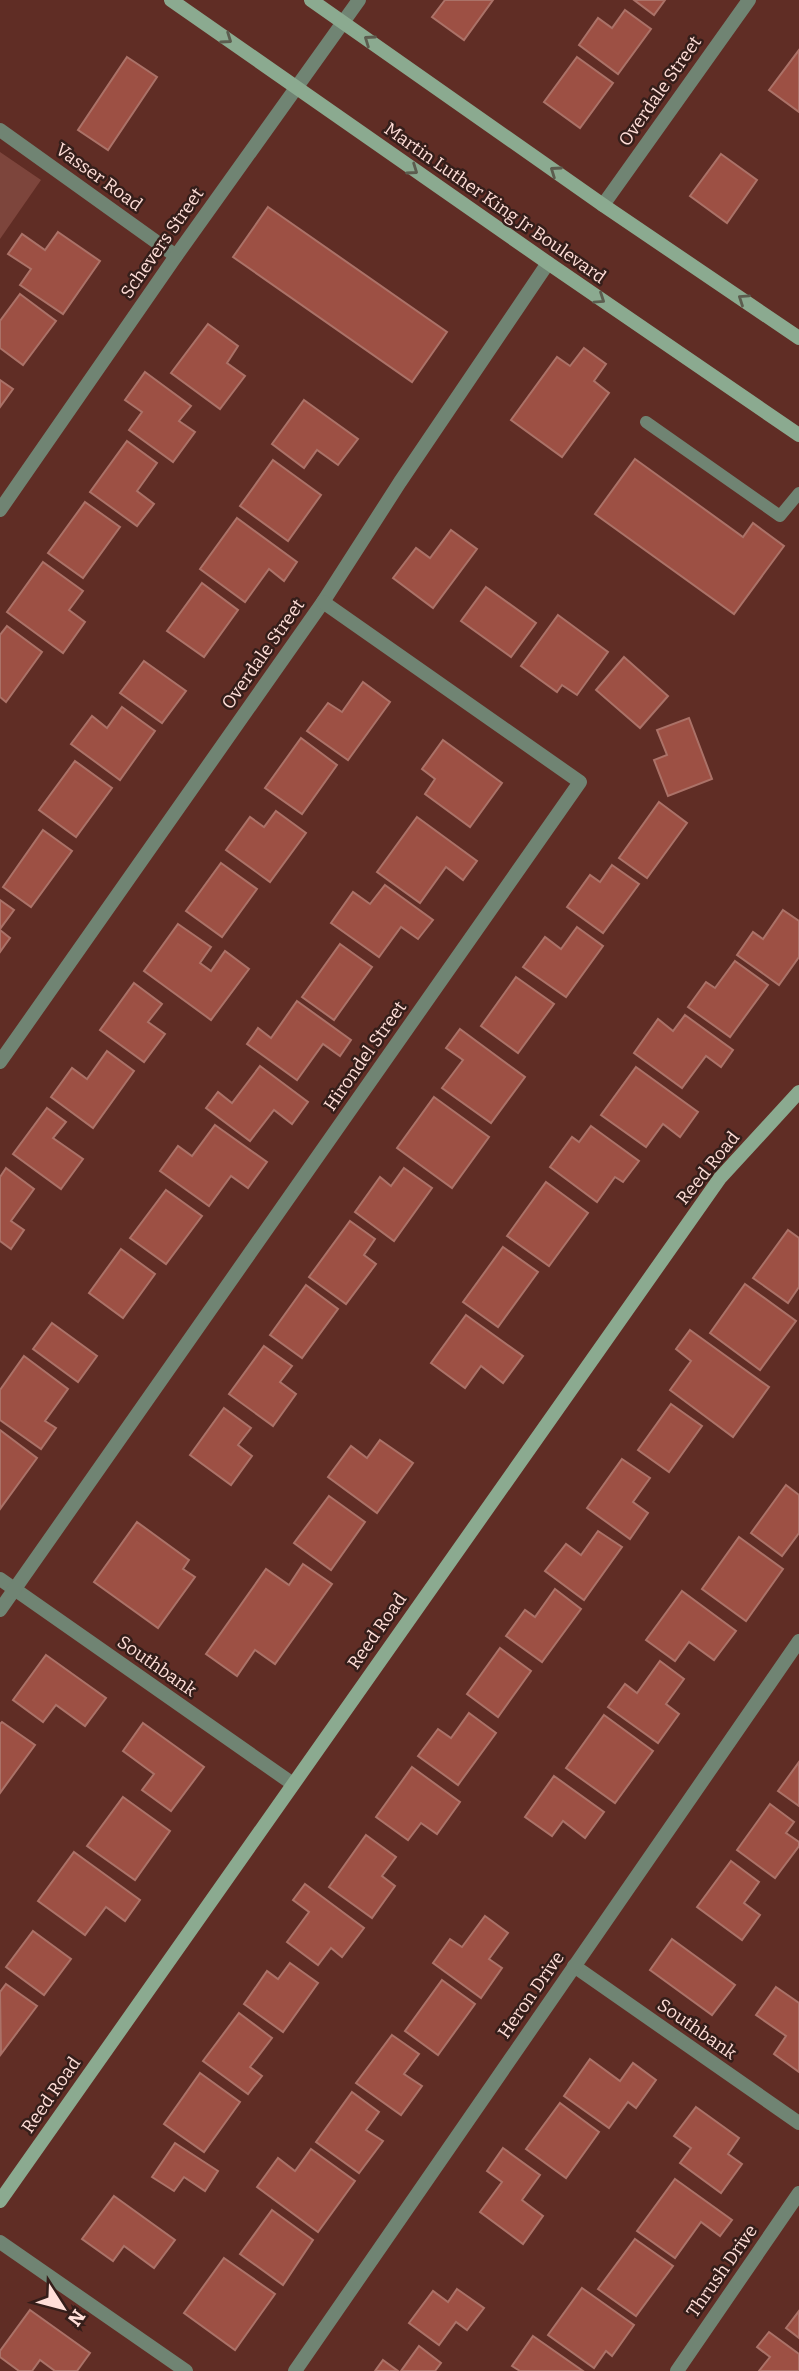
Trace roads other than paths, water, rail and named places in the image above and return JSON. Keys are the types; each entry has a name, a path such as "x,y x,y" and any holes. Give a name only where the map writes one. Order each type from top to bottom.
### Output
{"main road":[{"name":"Martin Luther King Jr Boulevard","path":"171,0 799,435"},
{"path":"311,0 603,205 799,338"},
{"name":"Reed Road","path":"0,2201 720,1178 799,1092"}],"street":[{"name":"Schevers Street","path":"0,510 176,256 359,0"},
{"name":"Overdale Street","path":"603,205 748,0"},
{"name":"Vasser Road","path":"0,130 176,256"},
{"name":"Overdale Street","path":"0,1062 323,603 400,482 548,263"},
{"name":"Hirondel Street","path":"0,1610 580,782 323,603"},
{"name":"Southbank","path":"0,1579 293,1784"},
{"name":"Heron Drive","path":"295,2371 799,1641"},
{"name":"Southbank","path":"574,1966 799,2123"},
{"name":"Thrush Drive","path":"677,2371 799,2193"},
{"path":"0,2242 186,2371"}],"lane":[{"path":"646,422 780,516 799,493"}]}
